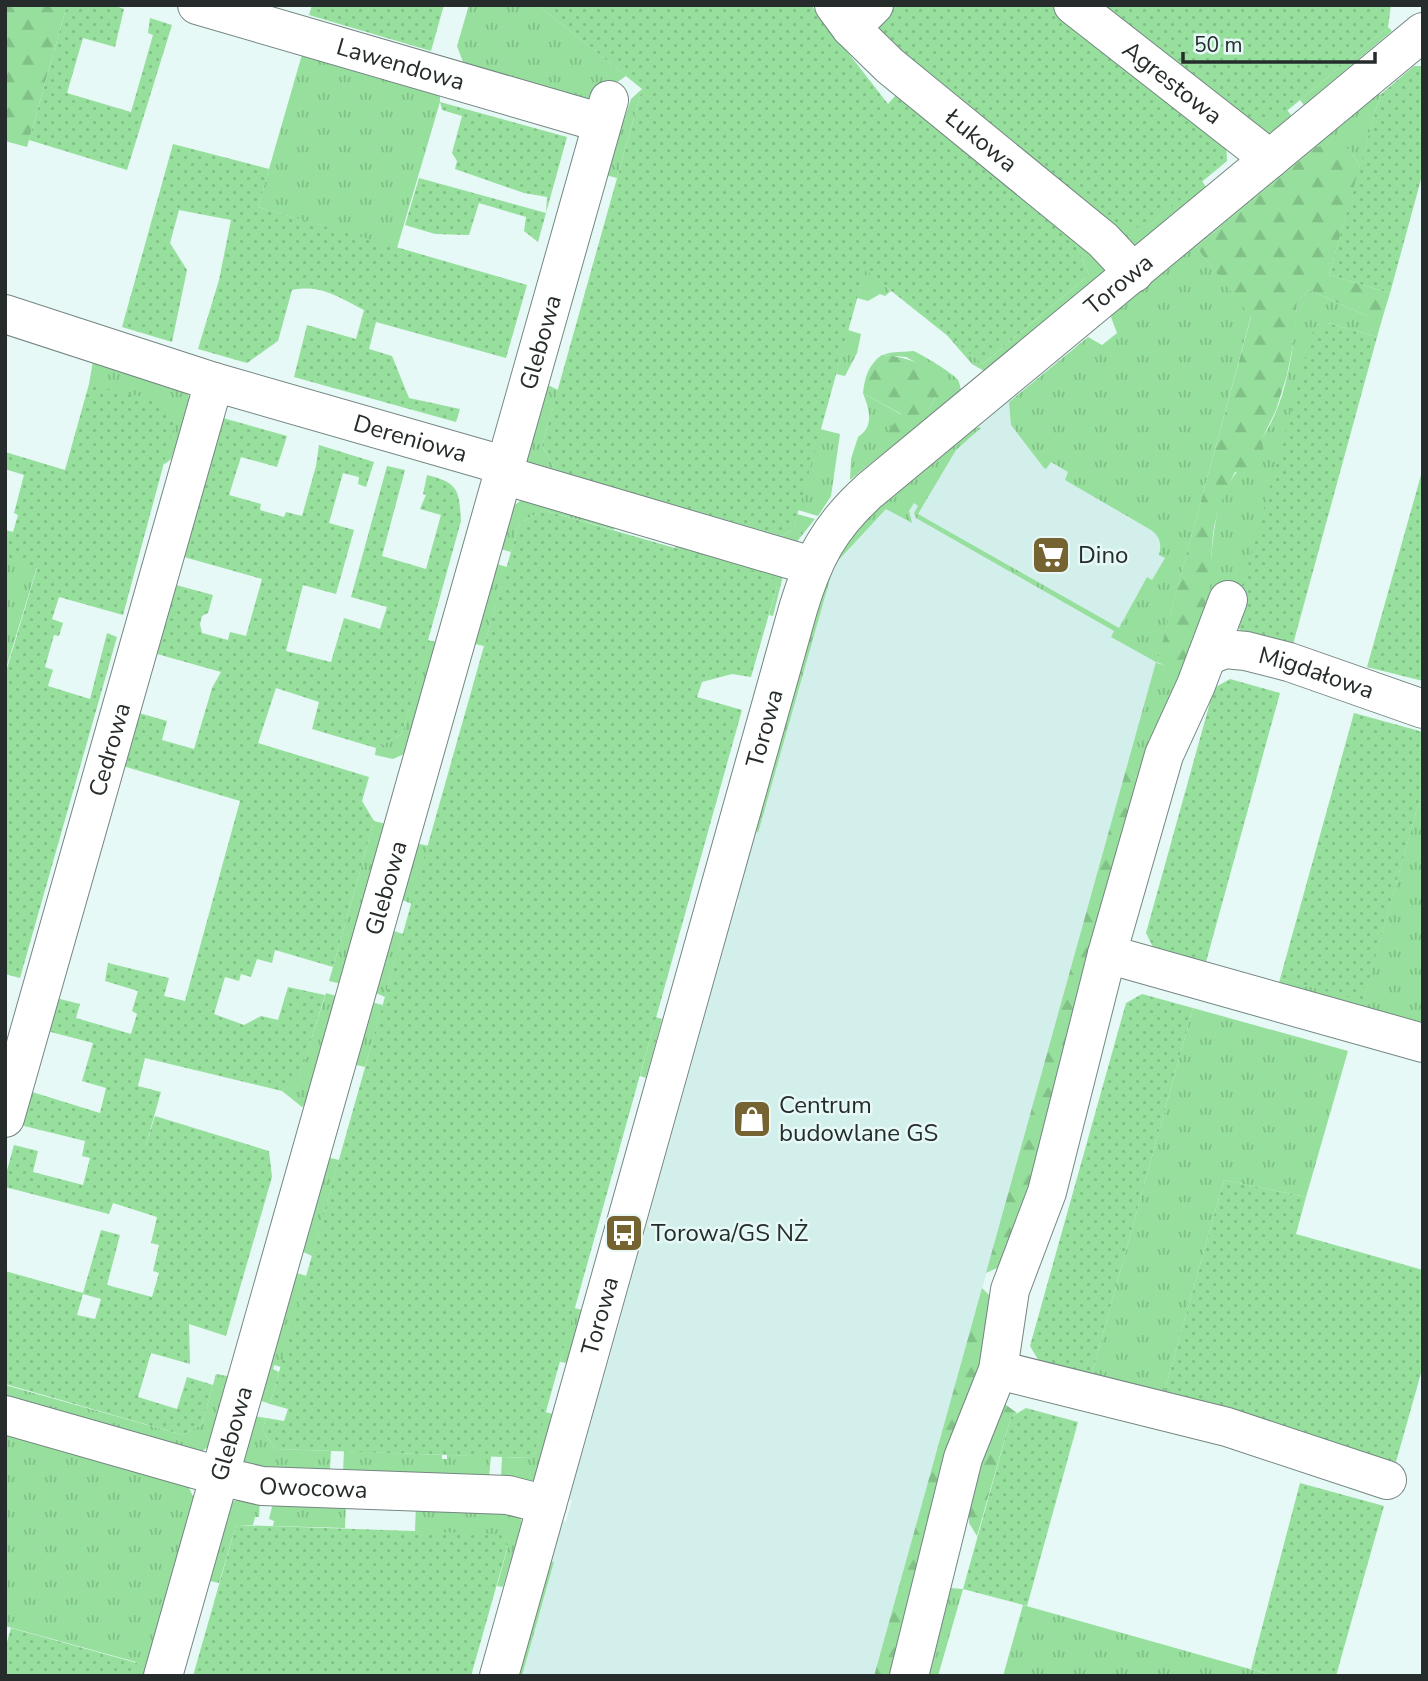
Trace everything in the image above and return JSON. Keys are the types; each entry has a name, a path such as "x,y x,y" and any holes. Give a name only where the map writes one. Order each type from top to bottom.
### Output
{"street":[{"name":"Lawendowa","path":"197,5 606,111"},
{"name":"Agrestowa","path":"1073,5 1270,159"},
{"name":"Łukowa","path":"853,13 890,66 1103,240 1134,273"},
{"name":"Torowa","path":"499,1676 797,609 812,566 832,531 859,500 1423,32"},
{"name":"Glebowa","path":"163,1676 606,111"},
{"name":"Dereniowa","path":"5,314 214,382 468,454 489,461 517,479 812,566"},
{"name":"Cedrowa","path":"5,1118 214,382"},
{"path":"909,1676 963,1458 998,1370 1010,1290 1047,1192 1107,954 1164,755 1208,656 1228,600"},
{"name":"Migdałowa","path":"1208,656 1225,649 1246,651 1289,662 1423,709"},
{"path":"1107,954 1423,1043"},
{"path":"998,1370 1227,1427 1387,1480"},
{"name":"Owocowa","path":"5,1415 262,1486 508,1495 547,1505"}],"shaded area":[{"path":"1018,395 1186,529 1157,662 874,1676 522,1676 554,1563 544,1561 556,1519 566,1522 572,1500 565,1500 592,1419 587,1420 597,1370 603,1381 739,901 737,897 750,821 758,832 834,565 906,487 1009,397 1010,402"}],"green space":[{"path":"5,5 67,5 27,147 5,141"},
{"path":"67,5 113,5 124,9 115,47 83,38 67,93 131,112 153,35 148,33 150,18 172,25 127,170 29,140"},
{"path":"312,5 444,5 431,51 309,15"},
{"path":"469,5 538,5 626,76 590,101 466,70 457,46"},
{"path":"538,5 811,5 888,104 896,95 1074,239 1089,275 983,364 865,270 793,530 782,536 556,471 542,446 642,89"},
{"path":"893,5 1050,5 1226,142 1227,161 1146,228 1113,225 979,117 875,28"},
{"path":"1095,5 1391,5 1388,27 1276,120 1245,121"},
{"path":"1388,27 1392,31 1304,105 1300,100"},
{"path":"303,51 440,92 440,102 397,248 258,207"},
{"path":"1414,66 1423,66 1423,172 1390,293 1329,275 1380,95"},
{"path":"1193,81 1275,120 1287,110 1292,116 1264,138"},
{"path":"1374,88 1380,95 1360,167 1349,149 1315,148 1196,247 1251,316 1157,663 1171,667 1202,630 1214,529 1220,503 1233,478 1261,440 1278,408 1288,373 1297,301 1309,290 1367,316 1383,316 1377,337 1328,323 1233,619 1139,781 1127,766 1156,662 1111,637 1114,631 916,518 914,513 918,506 914,503 909,511 912,523 886,509 834,565 758,833 750,821 817,592 853,528 974,427 981,428 956,450 918,514 1119,628 1147,577 1152,580 1165,558 1159,555 1158,538 1151,530 1065,480 1068,472 1051,462 1044,468 1011,425 1009,402 1088,337 1102,345 1117,333 1111,317 1118,301"},
{"path":"642,89 617,178 605,175 631,99"},
{"path":"440,102 567,137 538,242 524,231 526,217 479,203 469,235 435,234 405,225 419,178 546,213 547,197 524,193 455,169 457,161 452,153 462,116 442,110"},
{"path":"1329,143 1349,149 1360,167 1329,275 1390,293 1383,316 1367,316 1309,290 1297,301 1295,334 1287,375 1276,410 1262,439 1264,455 1252,471 1235,472 1224,494 1213,534 1208,610 1200,639 1193,652 1171,668 1157,662 1251,317 1196,247 1315,148"},
{"path":"173,144 269,169 258,207 527,285 506,358 376,322 369,349 392,356 409,398 460,409 456,422 294,377 307,325 356,339 364,310 321,290 292,290 278,341 247,363 198,349 219,280 231,220 179,210 170,243 187,270 172,342 122,327"},
{"path":"1202,181 1206,187 1134,247 1084,202 1146,228"},
{"path":"1074,239 1104,260 1105,272 984,371 972,364 945,333 983,364 1089,275"},
{"path":"865,269 891,291 885,296 880,294 868,301 857,298"},
{"path":"1328,323 1377,337 1292,648 1243,635 1233,619 1313,332"},
{"path":"848,330 861,334 857,353 845,376 836,374"},
{"path":"913,351 955,377 959,381 961,391 850,480 851,459 858,437 869,422 869,411 863,393 902,415 884,437 929,408 936,397 937,374 906,357 883,355"},
{"path":"882,355 907,359 926,366 941,376 946,385 943,398 936,397 929,408 889,442 884,437 901,414 863,393 868,372"},
{"path":"93,361 180,386 188,394 191,404 171,459 165,464 89,384"},
{"path":"542,382 558,390 542,446 556,471 782,536 793,530 797,514 815,519 795,544 528,463 524,456"},
{"path":"89,384 159,401 175,422 123,615 59,597 52,619 63,623 59,636 54,635 45,667 53,670 48,686 90,699 107,633 117,637 20,978 5,974 5,675 37,568 5,558 5,530 13,532 18,515 14,513 24,475 5,469 5,452 65,470"},
{"path":"223,418 287,436 277,467 241,457 229,495 261,504 260,510 284,517 286,512 302,516 319,445 374,462 366,487 358,484 359,477 343,473 329,523 354,530 336,594 303,585 286,651 331,662 344,618 380,629 387,607 351,597 387,466 405,470 382,556 426,569 441,515 420,509 426,495 423,494 427,475 446,481 458,495 461,521 402,734 376,748 312,729 319,702 276,688 258,743 369,777 362,801 374,821 333,967 275,950 272,963 257,959 251,977 241,974 239,981 225,977 214,1014 244,1025 261,1016 278,1020 288,987 325,995 299,1079 282,1091 145,1058 138,1086 161,1092 145,1148 155,1116 269,1151 272,1177 226,1336 189,1324 190,1364 151,1353 138,1397 177,1409 187,1377 213,1385 202,1424 183,1435 5,1384 5,1271 83,1293 101,1230 120,1235 107,1285 152,1297 159,1273 153,1271 159,1245 151,1243 157,1217 113,1203 109,1214 5,1187 5,1178 14,1145 38,1151 33,1172 83,1185 90,1158 82,1156 85,1141 20,1125 29,1091 100,1113 106,1088 82,1081 93,1043 47,1031 56,998 80,1004 76,1018 131,1034 137,1014 132,1011 138,991 105,981 108,963 169,978 164,996 185,1001 240,801 123,766 139,713 167,721 162,740 194,749 212,688 221,672 157,654 176,585 213,595 208,613 202,616 202,633 228,640 230,632 246,636 262,579 184,557","holes":["83,1294 101,1299 95,1319 77,1315"]},
{"path":"820,429 840,434 831,496 818,516 798,510"},
{"path":"1423,468 1423,681 1367,667"},
{"path":"523,499 616,521 614,530 543,510 519,524 511,552 494,547 512,507"},
{"path":"543,510 772,576 777,586 751,677 732,674 702,682 697,697 742,710 533,1458 276,1449 262,1431 266,1418 284,1421 288,1409 270,1404 484,646 519,524"},
{"path":"677,539 783,576 773,616 769,615 777,586 675,548"},
{"path":"5,558 37,567 5,672"},
{"path":"490,562 507,567 484,646 467,642"},
{"path":"427,640 442,643 404,754 393,759 375,755 376,748 402,734"},
{"path":"1230,679 1280,693 1206,962 1154,949 1146,933 1214,688"},
{"path":"1354,713 1423,732 1423,788 1363,1001 1280,979"},
{"path":"1127,766 1139,781 1029,1195 1017,1216 1016,1235 997,1268 986,1273"},
{"path":"1423,788 1423,1024 1279,983 1280,979 1363,1000"},
{"path":"374,821 390,825 346,985 329,981"},
{"path":"410,842 429,846 412,904 395,897"},
{"path":"391,930 403,934 385,997 369,990"},
{"path":"326,993 340,997 311,1100 302,1107 282,1091 299,1078"},
{"path":"1142,994 1193,1008 1091,1377 1040,1363 1030,1346 1126,1003"},
{"path":"365,1004 383,1005 365,1067 348,1063"},
{"path":"1193,1008 1348,1051 1306,1197 1224,1180 1163,1396 1091,1377"},
{"path":"656,1017 662,1019 646,1078 640,1076"},
{"path":"322,1156 339,1160 312,1256 295,1248"},
{"path":"1224,1180 1306,1197 1296,1234 1423,1270 1423,1366 1396,1462 1163,1396"},
{"path":"289,1271 307,1276 281,1367 274,1365 273,1369 279,1372 270,1404 253,1398"},
{"path":"982,1288 991,1297 984,1355 901,1676 874,1676"},
{"path":"574,1308 583,1310 568,1363 560,1362"},
{"path":"216,1374 233,1377 215,1441 200,1453 5,1403 5,1385 183,1435 202,1424"},
{"path":"998,1399 1017,1413 1011,1417 977,1536 969,1523 968,1493"},
{"path":"1026,1408 1078,1422 1027,1606 963,1589 1011,1417"},
{"path":"545,1412 553,1414 535,1479 531,1482 501,1477 502,1457 533,1458"},
{"path":"249,1415 266,1418 262,1431 276,1449 331,1451 330,1469 325,1478 248,1466 244,1460"},
{"path":"5,1429 185,1479 196,1503 149,1676 133,1676 136,1662 5,1626"},
{"path":"344,1451 442,1455 442,1459 447,1459 447,1455 491,1456 489,1477 343,1472"},
{"path":"1300,1483 1384,1506 1336,1676 1275,1676 1251,1669"},
{"path":"260,1498 259,1517 255,1517 253,1525 236,1525 219,1583 202,1579 224,1509 234,1501"},
{"path":"274,1499 346,1501 345,1528 273,1526 274,1521 269,1519"},
{"path":"416,1503 519,1515 522,1522 503,1587 497,1586 508,1546 415,1531"},
{"path":"236,1525 500,1534 508,1545 471,1676 193,1676"},
{"path":"544,1561 554,1562 522,1676 512,1676"},
{"path":"951,1588 963,1589 938,1676 924,1676"},
{"path":"1023,1605 1275,1676 1003,1676"},
{"path":"11,1628 137,1663 134,1676 5,1676 5,1649"}],"place":[{"name":"Dino","path":"1051,555"},
{"name":"Centrum budowlane GS","path":"752,1119"},
{"name":"Torowa/GS NŻ","path":"624,1233"}]}
